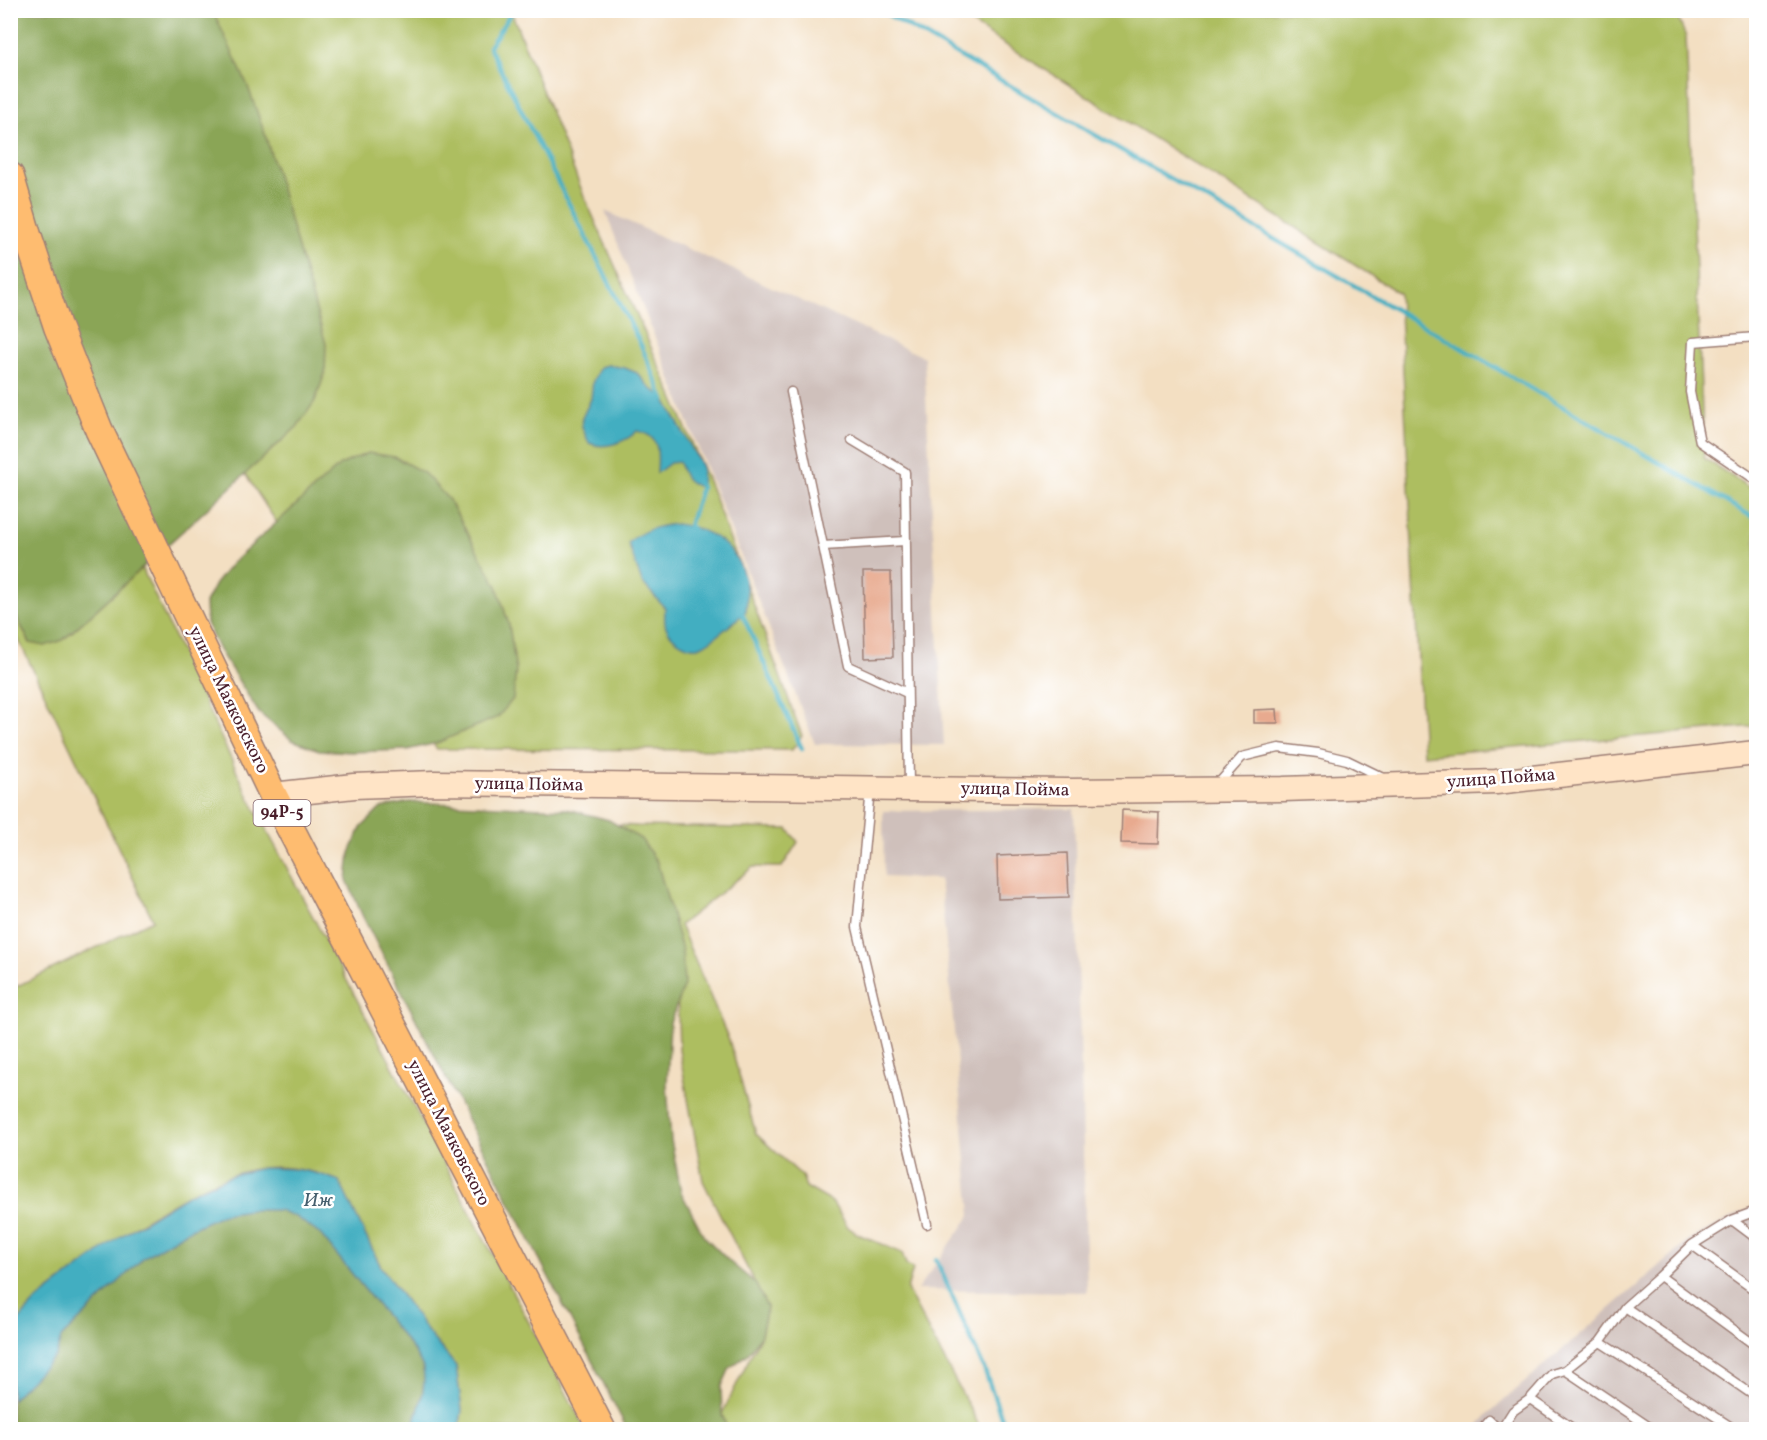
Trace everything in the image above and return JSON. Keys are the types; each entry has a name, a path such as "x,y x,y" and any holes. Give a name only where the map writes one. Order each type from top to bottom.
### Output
{"main road":[{"name":"улица Маяковского","path":"10,176 58,328 99,430 273,795 602,1430"},
{"name":"улица Пойма","path":"273,795 354,786 435,783 1066,791 1398,785 1496,782 1756,753"}],"lane":[{"path":"1756,337 1693,342 1690,392 1700,442 1756,480"},
{"path":"790,392 848,666 907,693"},
{"path":"852,440 904,472 909,789"},
{"path":"823,546 905,541"},
{"path":"1213,790 1242,757 1279,748 1318,753 1347,760 1398,785"},
{"path":"870,789 857,927 927,1224"},
{"path":"1481,1430 1489,1420 1500,1430 1513,1411 1530,1399 1552,1374 1565,1370 1600,1342 1625,1307 1692,1245 1732,1220 1756,1211"},
{"path":"1732,1220 1756,1238"},
{"path":"1692,1245 1756,1292"},
{"path":"1660,1276 1756,1346"},
{"path":"1625,1307 1756,1397"},
{"path":"1600,1342 1736,1430"},
{"path":"1565,1370 1654,1430"},
{"path":"1530,1399 1575,1430"}],"shaded area":[{"path":"605,211 924,357 944,745 815,744"},
{"path":"1074,809 1087,1292 917,1290 971,1215 940,879 884,877 883,811"},
{"path":"1756,1205 1756,1429 1474,1430 1489,1413 1692,1238"}],"green space":[{"path":"11,11 213,11 247,84 265,134 326,344 325,373 315,401 297,427 63,640 45,646 30,643 11,606 10,413 18,398 10,372"},
{"path":"132,11 511,11 584,196 711,488 802,736 792,750 437,749 335,612 228,448"},
{"path":"952,11 1675,11 1686,37 1704,458 1756,492 1756,726 1423,755 1399,293"},
{"path":"368,453 395,457 424,473 449,500 497,586 509,625 516,670 513,699 498,717 437,743 407,750 351,752 319,750 292,740 259,713 219,650 206,623 205,603 215,584 232,563 340,465"},
{"path":"142,568 247,793 585,1429 459,1429 462,1410 456,1366 430,1335 381,1267 339,1181 302,1170 283,1167 263,1168 216,1181 191,1193 119,1238 59,1283 35,1302 11,1329 11,989 153,920 11,624 11,606 30,643 63,640"},
{"path":"409,802 567,809 609,820 641,839 657,862 682,950 684,985 670,1023 667,1085 671,1140 681,1192 704,1236 755,1283 767,1307 761,1335 748,1354 730,1368 721,1388 722,1414 727,1429 627,1429 362,915 347,880 350,853 361,828 381,808"},
{"path":"485,818 637,826 788,829 798,842 782,867 753,867 680,925 729,1040 756,1134 802,1176 806,1187 832,1202 848,1227 858,1234 902,1253 906,1264 913,1269 907,1290 981,1429 727,1429 722,1414 761,1335 767,1307 703,1181 679,1050 676,951"},
{"path":"249,1210 279,1210 296,1217 321,1235 411,1347 422,1365 424,1384 422,1400 411,1429 11,1430 11,1400 56,1355 61,1338 144,1257 187,1231 223,1214"}],"water":[{"path":"608,365 637,373 651,389 663,396 702,467 701,488 686,478 679,462 670,463 657,473 656,446 650,436 645,433 637,431 621,441 608,445 589,443 582,427 582,418 591,399 593,381 600,367"},
{"path":"676,524 693,527 721,541 739,564 747,593 746,611 711,640 696,647 681,643 668,631 665,623 665,608 642,582 628,543 650,529"},
{"name":"Иж","path":"262,1168 301,1170 339,1181 381,1267 430,1335 456,1366 462,1410 459,1429 411,1429 424,1384 423,1368 418,1357 321,1235 296,1217 279,1210 249,1210 223,1214 187,1231 144,1257 61,1338 56,1355 11,1400 11,1329 38,1299 118,1238 189,1194 230,1176"}],"building":[{"path":"863,572 891,572 893,657 865,658"},
{"path":"1277,709 1278,723 1254,723 1254,710"},
{"path":"1122,810 1159,812 1158,844 1121,843"},
{"path":"1067,853 1069,897 998,899 997,856"}],"waterway":[{"path":"513,10 489,47 641,345 664,400"},
{"path":"880,10 1756,519"},
{"path":"692,528 689,526 701,488 699,483"},
{"path":"741,611 802,749"},
{"path":"936,1259 985,1371 1006,1430"},
{"path":"1750,1430 1756,1421"}]}
